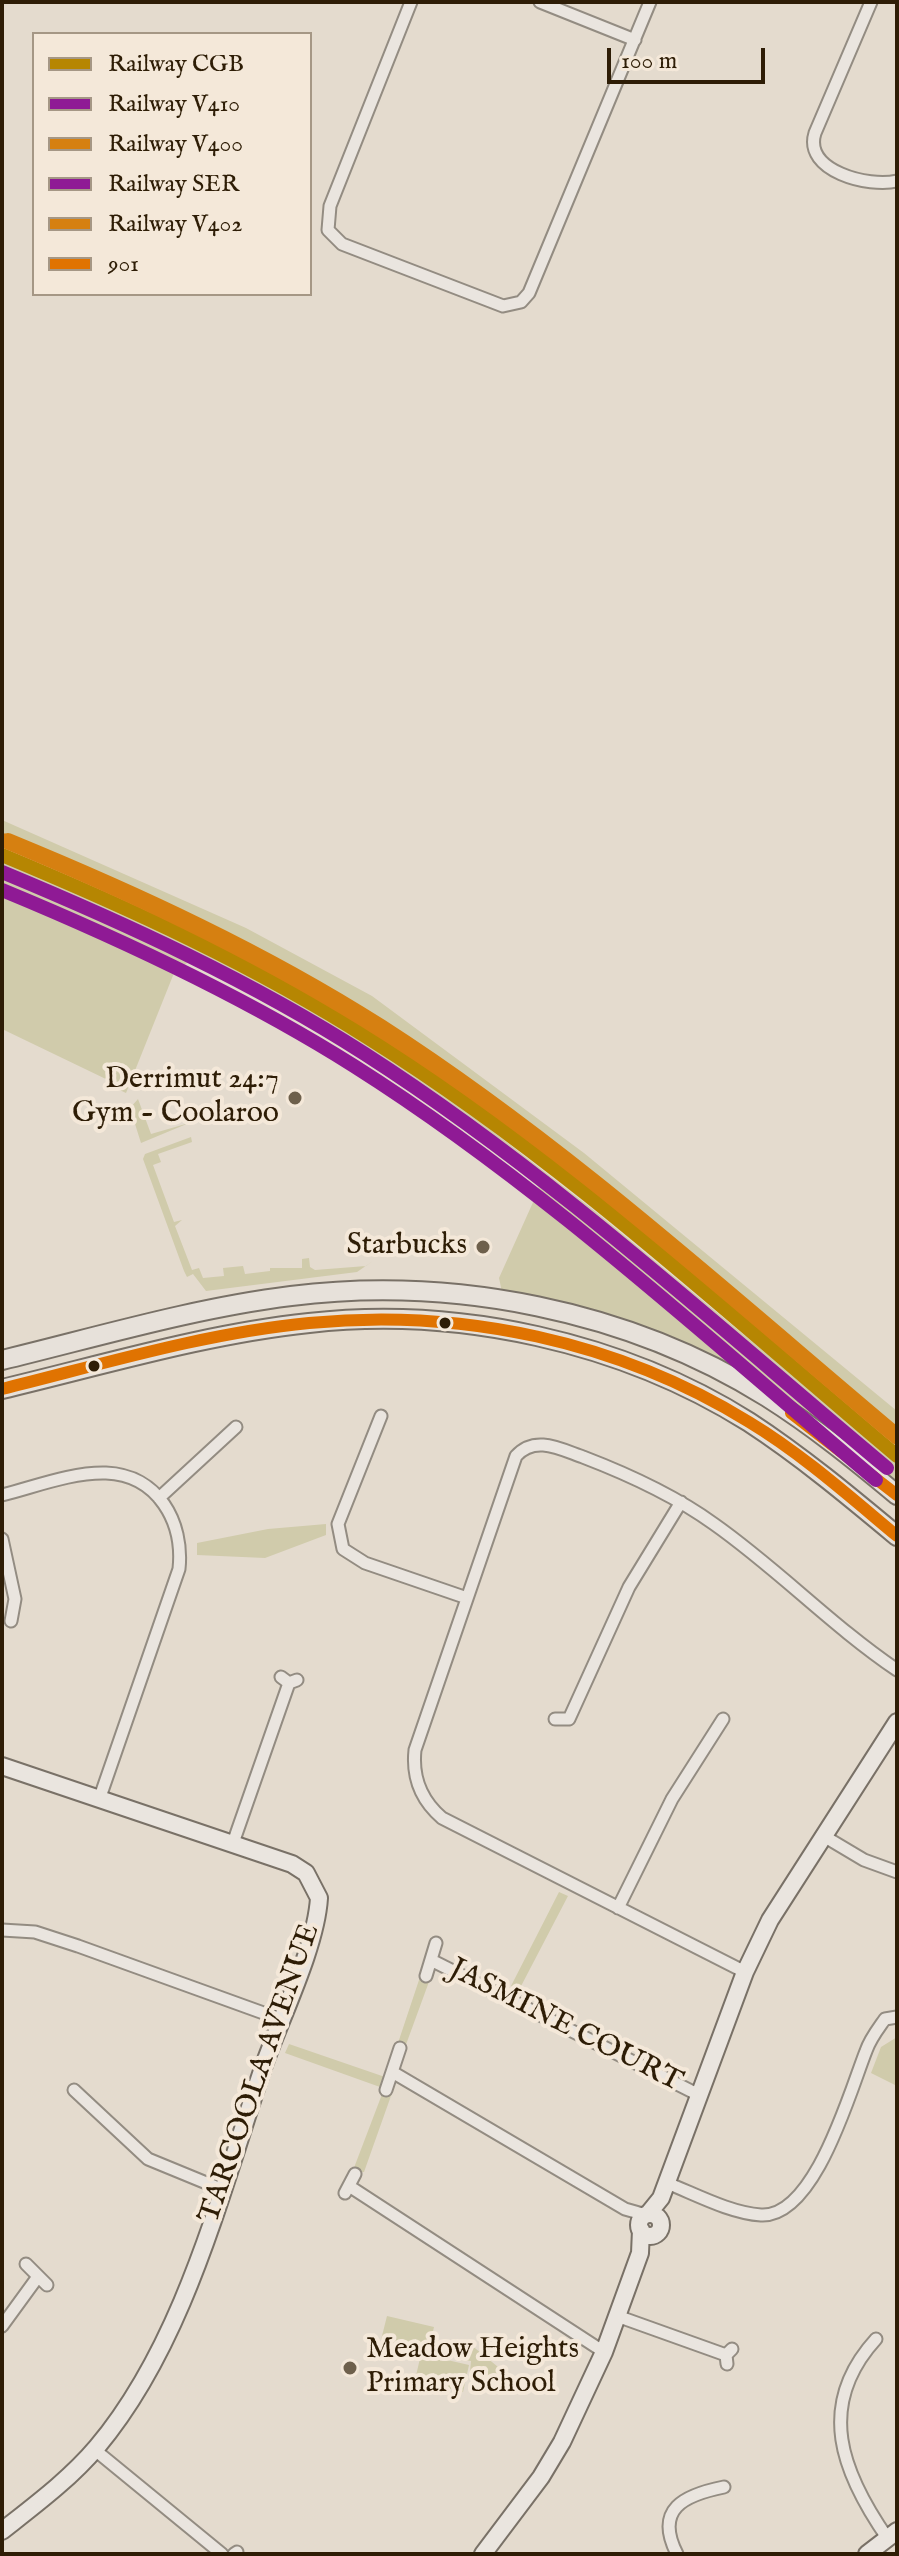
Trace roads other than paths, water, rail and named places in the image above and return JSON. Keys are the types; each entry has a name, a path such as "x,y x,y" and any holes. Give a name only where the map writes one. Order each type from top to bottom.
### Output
{"main road":[{"path":"2,1360 175,1319 291,1296 370,1291 474,1297 578,1317 647,1339 734,1379 799,1418 897,1495"},
{"path":"175,1319 182,1346"},
{"path":"2,1389 260,1329 369,1319 481,1326 555,1341 628,1364 722,1407 808,1463 897,1536"}],"street":[{"path":"411,2 330,206 328,230 342,244 491,304 513,305 529,293 650,2"},
{"path":"540,2 635,40"},
{"path":"871,2 815,133 812,148 819,161 863,181 880,184 897,181"},
{"path":"382,1414 338,1524 343,1549 365,1563 467,1598"},
{"path":"159,1498 238,1427"},
{"path":"745,1972 442,1818 423,1796 413,1767 415,1750 516,1456 524,1446 537,1443 553,1447 643,1481 681,1502 716,1525 897,1670"},
{"path":"2,1495 103,1473 131,1479 159,1498 177,1525 181,1548 179,1569 100,1797"},
{"path":"555,1719 572,1724 629,1587 681,1502"},
{"path":"2,1539 15,1599 11,1621"},
{"path":"233,1843 289,1680"},
{"path":"618,1908 672,1799 725,1716"},
{"path":"483,2554 550,2463 604,2352 648,2224 664,2190 745,1972 770,1920 897,1722"},
{"name":"TARCOOLA AVENUE","path":"2,1766 233,1843 306,1873 319,1898 302,1961 173,2324 119,2420 95,2450 59,2486 2,2531"},
{"path":"822,1835 864,1860 897,1872"},
{"path":"2,1930 35,1932 280,2019"},
{"name":"JASMINE COURT","path":"426,1976 436,1943"},
{"name":"JASMINE COURT","path":"431,1960 699,2095"},
{"path":"664,2190 761,2215 784,2210 807,2183 848,2108 872,2039 885,2019 897,2017"},
{"path":"386,2090 400,2048"},
{"path":"394,2073 648,2224"},
{"path":"72,2088 148,2159 221,2189"},
{"path":"355,2174 347,2190 604,2352"},
{"path":"2,2326 42,2281 26,2264"},
{"path":"617,2316 728,2356"},
{"path":"867,2554 893,2535 856,2490 840,2429 846,2384 857,2360 876,2339"},
{"path":"95,2450 222,2554"},
{"path":"677,2554 668,2530 669,2517 696,2493 724,2487"}],"rail line":[{"name":"V402","path":"2,840 141,901 232,946 321,994 435,1066 572,1166 638,1219 897,1438"},
{"name":"V400","path":"8,840 199,925 291,973 381,1026 516,1120 581,1171 897,1435"},
{"name":"CGB","path":"2,855 144,917 236,962 326,1012 440,1085 641,1238 897,1456"},
{"name":"V410","path":"2,872 142,933 233,978 322,1027 434,1100 568,1200 887,1468"},
{"name":"SER","path":"2,890 137,949 226,993 312,1040 423,1112 622,1264 876,1480"}],"place":[{"name":"Derrimut 24:7 Gym - Coolaroo","path":"295,1098"},
{"name":"Starbucks","path":"483,1247"},
{"name":"Meadow Heights Primary School","path":"350,2368"}]}
